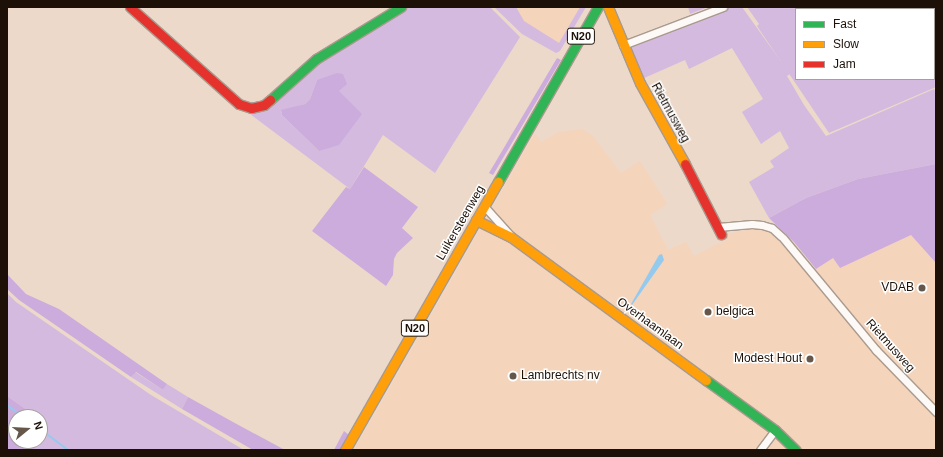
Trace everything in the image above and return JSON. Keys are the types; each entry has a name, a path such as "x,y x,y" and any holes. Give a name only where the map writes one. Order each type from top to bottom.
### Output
{"street":[{"path":"130,7 233,99 239,104 251,108 264,104 316,59 401,7"},
{"name":"Luikersteenweg","path":"345,450 598,7"},
{"name":"Rietmusweg","path":"608,7 640,83 719,231 752,224 772,228 782,237 876,350 936,412"},
{"path":"623,45 723,7"},
{"name":"Overhaamlaan","path":"484,206 511,237"},
{"name":"Overhaamlaan","path":"476,220 511,237 775,430 796,450"},
{"path":"760,450 775,430"}],"shaded area":[{"path":"404,7 490,7 520,37 435,173 383,135 350,189 246,111 256,109 317,59","holes":["317,80 319,151 282,115 281,111 305,104 310,99"]},
{"path":"494,7 516,7 524,21 559,43 580,7 586,7 560,51 556,53 522,34"},
{"path":"516,7 580,7 559,44 523,21"},
{"path":"688,7 708,7 690,14"},
{"path":"729,7 742,7 790,74 787,76 804,105 826,136 934,89 936,93 936,164 858,179 806,198 769,218 749,182 774,167 770,161 789,148 780,131 761,144 742,112 763,99 732,48 689,69 685,60 642,79 628,47 722,12"},
{"path":"747,7 936,7 936,87 829,133 757,26 759,24"},
{"path":"557,58 561,60 493,175 489,173"},
{"path":"337,73 343,74 347,84 339,91 362,114 339,145 319,151 282,115 281,110 305,104 310,99 317,80"},
{"path":"582,129 592,135 621,173 640,161 667,204 650,215 668,250 686,242 694,256 725,240 723,235 756,228 770,230 808,274 833,258 840,267 911,235 936,263 936,450 354,450 535,133 541,142 559,132"},
{"path":"936,164 936,263 911,235 840,268 833,258 816,269 794,242 769,218 806,198 858,179"},
{"path":"364,167 418,207 402,228 413,238 397,253 394,259 393,275 386,286 312,231 346,187 350,189"},
{"path":"7,274 26,294 59,309 167,384 163,390 136,372 131,377 19,300 7,289"},
{"path":"7,293 16,302 151,395 244,450 30,450 48,449 48,409 26,409 7,396"},
{"path":"135,372 163,390 167,384 188,397 182,409 131,377"},
{"path":"7,396 26,409 8,409 8,449 30,449 7,450"},
{"path":"188,397 285,450 253,450 182,409"},
{"path":"344,431 349,435 340,450 334,450"}],"water":[{"path":"662,254 664,260 632,305 631,304 659,255"}],"waterway":[{"path":"7,405 12,409"},
{"path":"48,435 68,450"}],"traffic: fast":[{"path":"270,100 316,59 401,7"},
{"path":"498,182 598,7"},
{"path":"706,380 775,430 796,450"}],"traffic: slow":[{"path":"608,7 640,83 685,164"},
{"path":"345,450 498,182"},
{"path":"476,220 511,237 706,380"}],"traffic: jam":[{"path":"130,7 239,104 251,108 264,105 270,100"},
{"path":"685,164 721,234"}],"place":[{"name":"VDAB","path":"922,288"},
{"name":"belgica","path":"708,312"},
{"name":"Modest Hout","path":"810,359"},
{"name":"Lambrechts nv","path":"513,376"}]}
